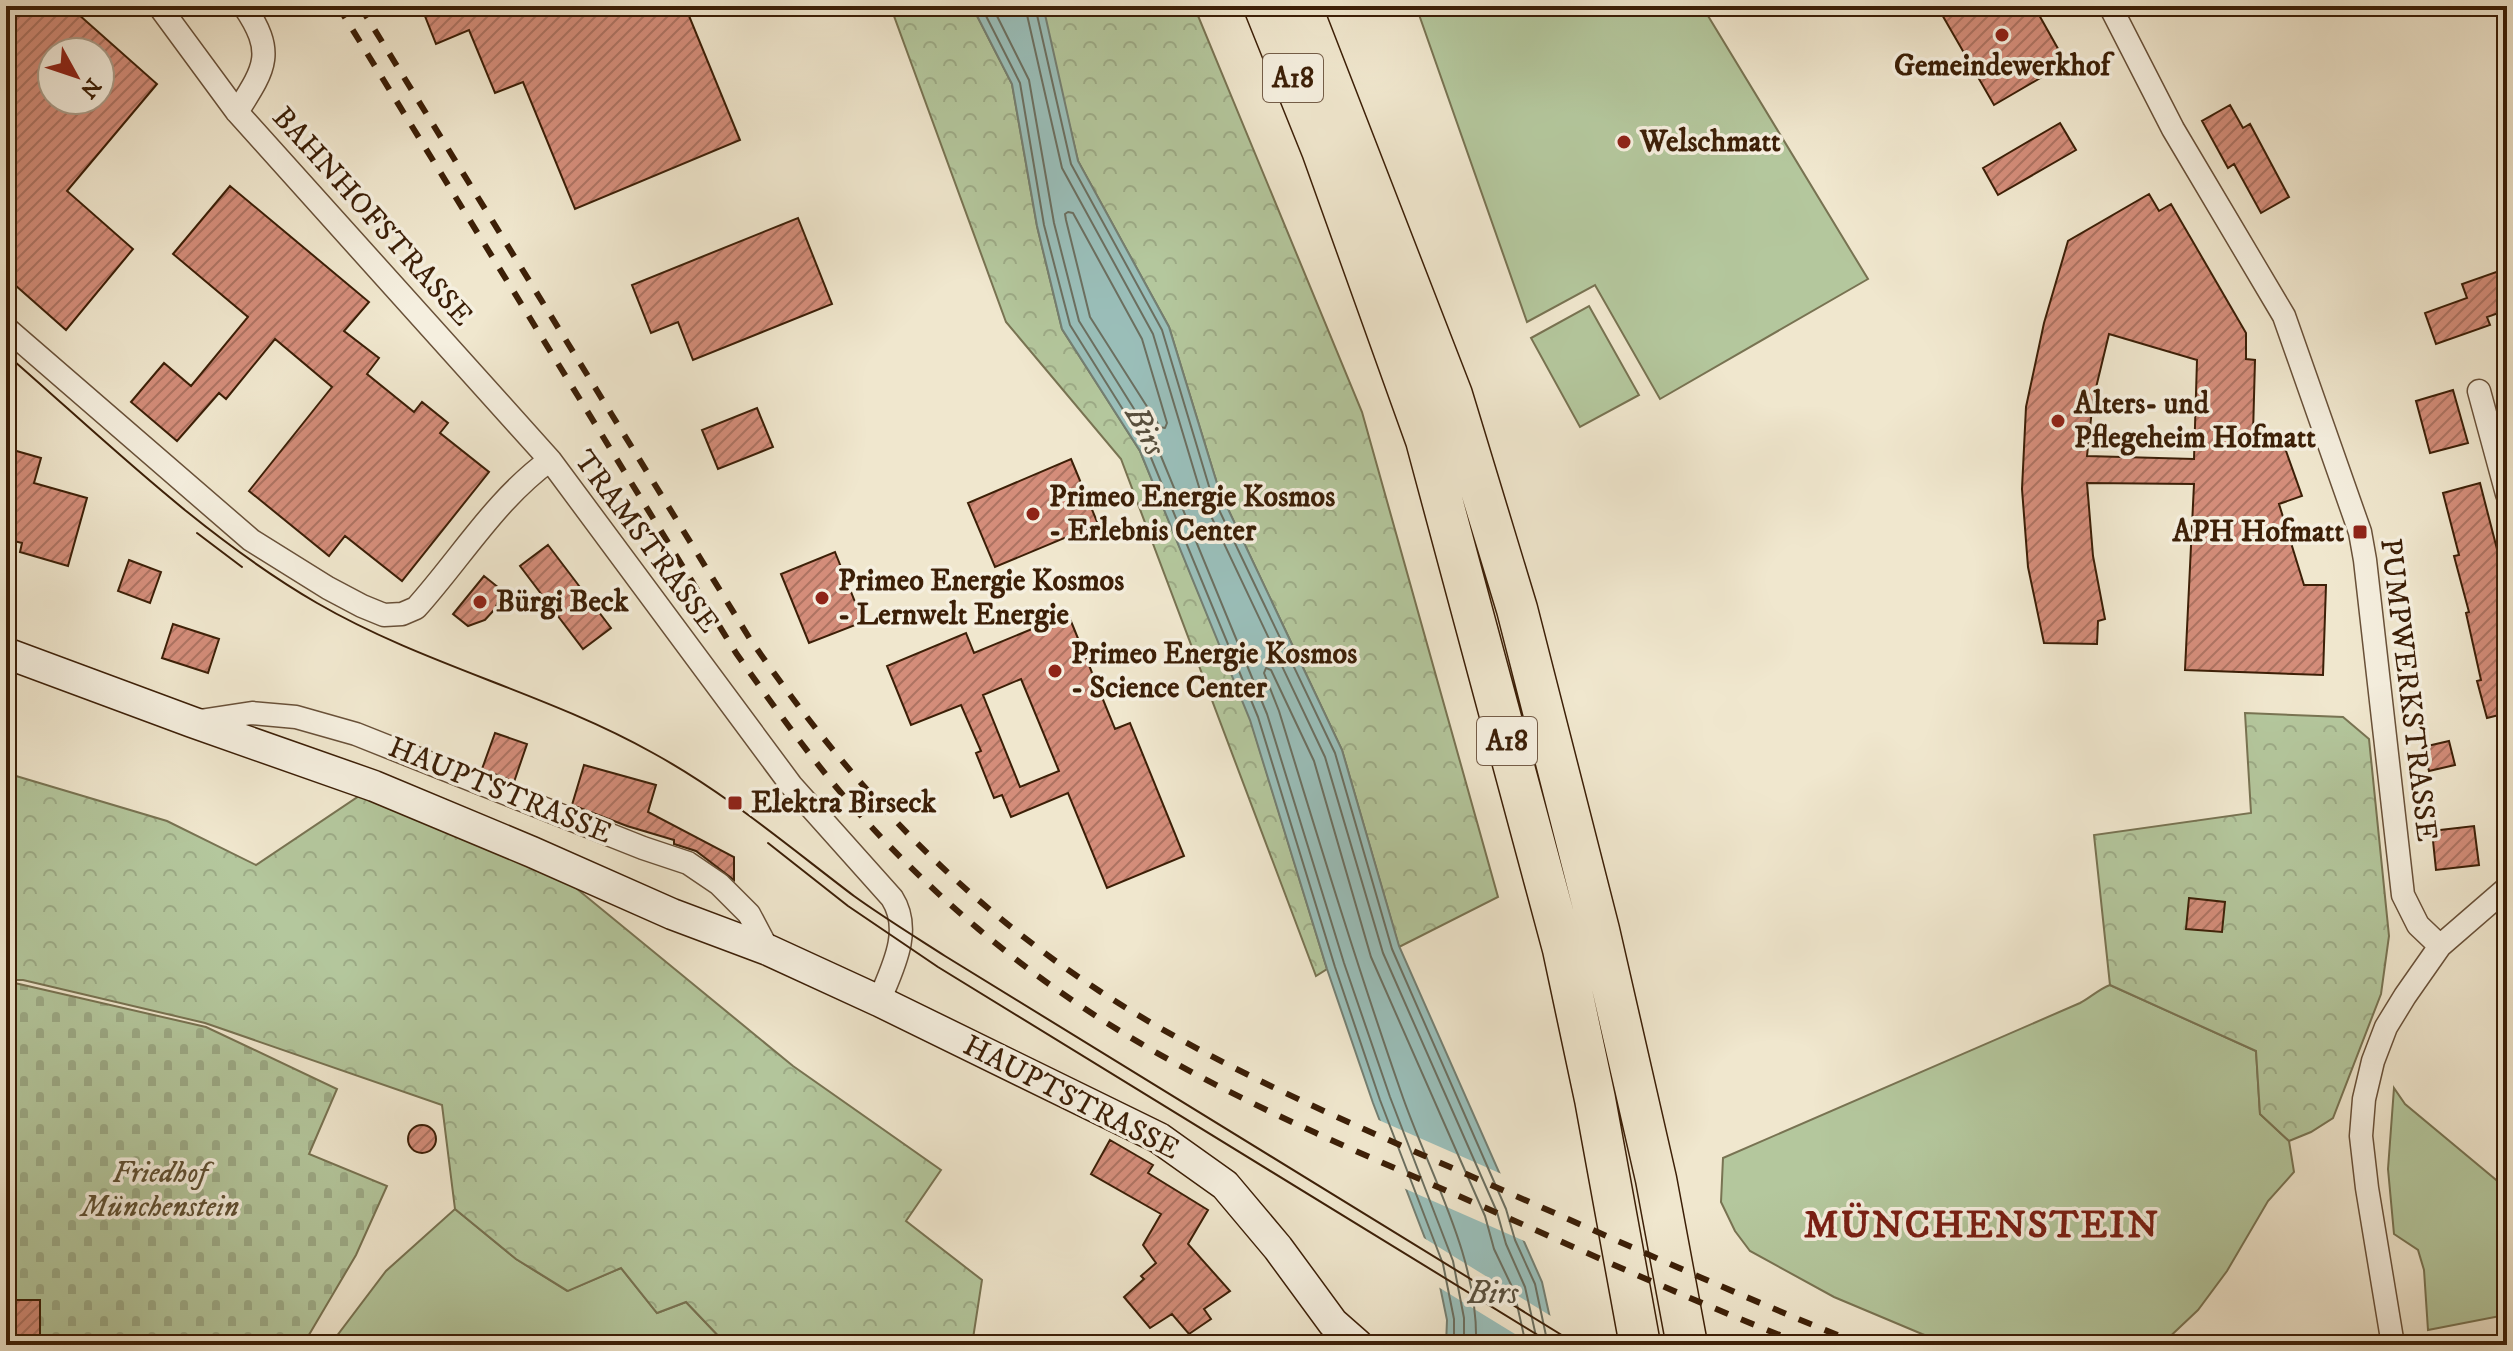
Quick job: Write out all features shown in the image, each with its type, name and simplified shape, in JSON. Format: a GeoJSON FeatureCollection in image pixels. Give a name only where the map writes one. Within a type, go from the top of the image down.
{"type":"FeatureCollection","features":[{"type":"Feature","properties":{"kind":"highway","name":"A18"},"geometry":{"type":"LineString","coordinates":[[1264,6],[1322,150],[1426,440],[1563,949],[1595,1099],[1640,1345]]}},
{"type":"Feature","properties":{"kind":"highway","name":"A18"},"geometry":{"type":"LineString","coordinates":[[1301,6],[1452,395],[1517,609],[1599,930],[1656,1179],[1687,1345]]}},
{"type":"Feature","properties":{"kind":"main road","name":"HAUPTSTRASSE"},"geometry":{"type":"LineString","coordinates":[[6,653],[374,786],[672,914],[768,950],[1159,1138],[1225,1185],[1253,1216],[1333,1323],[1358,1345]]}},
{"type":"Feature","properties":{"kind":"street","name":"BAHNHOFSTRASSE"},"geometry":{"type":"LineString","coordinates":[[159,6],[237,112],[550,460]]}},
{"type":"Feature","properties":{"kind":"street"},"geometry":{"type":"LineString","coordinates":[[237,112],[264,61],[263,37],[244,6]]}},
{"type":"Feature","properties":{"kind":"street","name":"PUMPWERKSTRASSE"},"geometry":{"type":"LineString","coordinates":[[2110,6],[2173,129],[2284,316],[2304,368],[2360,532],[2403,895],[2418,925],[2440,946]]}},
{"type":"Feature","properties":{"kind":"street","name":"TRAMSTRASSE"},"geometry":{"type":"LineString","coordinates":[[6,328],[251,540],[328,588],[384,615],[402,614],[416,608],[500,504],[528,476],[550,460],[791,785],[898,907],[900,943],[879,1001]]}},
{"type":"Feature","properties":{"kind":"street"},"geometry":{"type":"LineString","coordinates":[[2479,391],[2507,494]]}},
{"type":"Feature","properties":{"kind":"street","name":"HAUPTSTRASSE"},"geometry":{"type":"LineString","coordinates":[[192,722],[252,713],[296,717],[341,730],[688,863],[719,884],[749,914],[768,950]]}},
{"type":"Feature","properties":{"kind":"street"},"geometry":{"type":"LineString","coordinates":[[2393,1345],[2363,1149],[2364,1099],[2373,1061],[2386,1027],[2440,946],[2507,888]]}},
{"type":"Feature","properties":{"kind":"green space"},"geometry":{"type":"Polygon","coordinates":[[[893,6],[972,6],[1012,84],[1037,226],[1062,329],[1140,451],[1249,715],[1327,969],[1316,976],[1121,459],[1006,322],[894,16],[893,6]]]}},
{"type":"Feature","properties":{"kind":"green space"},"geometry":{"type":"Polygon","coordinates":[[[1041,6],[1194,6],[1362,412],[1498,897],[1399,947],[1342,750],[1219,490],[1169,327],[1078,161],[1041,6]]]}},
{"type":"Feature","properties":{"kind":"green space","name":"Welschmatt"},"geometry":{"type":"Polygon","coordinates":[[[1416,6],[1702,6],[1868,279],[1660,399],[1595,285],[1527,322],[1416,6]]]}},
{"type":"Feature","properties":{"kind":"green space"},"geometry":{"type":"Polygon","coordinates":[[[1589,306],[1639,395],[1580,427],[1531,338],[1589,306]]]}},
{"type":"Feature","properties":{"kind":"green space"},"geometry":{"type":"Polygon","coordinates":[[[2245,713],[2343,717],[2369,739],[2389,936],[2381,994],[2333,1118],[2289,1141],[2260,1114],[2256,1051],[2110,985],[2094,835],[2251,813],[2245,713]]]}},
{"type":"Feature","properties":{"kind":"green space"},"geometry":{"type":"Polygon","coordinates":[[[6,773],[167,821],[256,865],[374,786],[532,852],[793,1066],[941,1170],[906,1221],[982,1280],[972,1345],[727,1345],[686,1302],[657,1313],[621,1268],[568,1291],[516,1259],[455,1209],[442,1105],[205,1023],[23,980],[6,980],[6,773]]]}},
{"type":"Feature","properties":{"kind":"green space","name":"Friedhof Münchenstein"},"geometry":{"type":"Polygon","coordinates":[[[6,981],[206,1027],[337,1089],[309,1154],[387,1186],[356,1255],[303,1345],[6,1345],[6,981]]]}},
{"type":"Feature","properties":{"kind":"green space"},"geometry":{"type":"Polygon","coordinates":[[[2110,985],[2256,1051],[2260,1114],[2289,1141],[2294,1172],[2268,1201],[2227,1271],[2198,1310],[2161,1345],[1950,1345],[1834,1297],[1750,1251],[1735,1231],[1721,1202],[1723,1158],[2080,1003],[2110,985]]]}},
{"type":"Feature","properties":{"kind":"green space"},"geometry":{"type":"Polygon","coordinates":[[[2394,1088],[2405,1104],[2507,1189],[2507,1317],[2428,1330],[2424,1270],[2418,1250],[2394,1234],[2388,1169],[2394,1088]]]}},
{"type":"Feature","properties":{"kind":"green space"},"geometry":{"type":"Polygon","coordinates":[[[455,1209],[516,1259],[567,1291],[621,1268],[657,1313],[686,1302],[727,1345],[330,1345],[386,1271],[455,1209]]]}},
{"type":"Feature","properties":{"kind":"water","name":"Birs"},"geometry":{"type":"Polygon","coordinates":[[[972,6],[1041,6],[1044,10],[1078,161],[1169,327],[1219,490],[1342,750],[1399,946],[1514,1206],[1522,1237],[1542,1282],[1556,1345],[1446,1345],[1447,1320],[1436,1267],[1373,1103],[1327,969],[1250,720],[1140,451],[1062,329],[1037,226],[1012,84],[972,6]]]}},
{"type":"Feature","properties":{"kind":"pier"},"geometry":{"type":"Polygon","coordinates":[[[1374,1118],[1504,1175],[1518,1205],[1529,1243],[1401,1187],[1374,1118]]]}},
{"type":"Feature","properties":{"kind":"pier"},"geometry":{"type":"Polygon","coordinates":[[[1419,1235],[1554,1318],[1560,1345],[1533,1345],[1435,1285],[1419,1235]]]}},
{"type":"Feature","properties":{"kind":"building"},"geometry":{"type":"Polygon","coordinates":[[[6,6],[69,6],[103,36],[36,36],[36,116],[116,116],[116,48],[157,84],[67,191],[133,249],[66,330],[6,277],[6,6]]]}},
{"type":"Feature","properties":{"kind":"building"},"geometry":{"type":"Polygon","coordinates":[[[421,6],[685,6],[740,140],[575,209],[523,82],[495,93],[469,30],[436,44],[421,6]]]}},
{"type":"Feature","properties":{"kind":"building","name":"Gemeindewerkhof"},"geometry":{"type":"Polygon","coordinates":[[[1937,6],[2034,6],[2066,63],[1994,105],[1937,6]]]}},
{"type":"Feature","properties":{"kind":"building"},"geometry":{"type":"Polygon","coordinates":[[[2230,105],[2243,128],[2250,124],[2289,197],[2261,213],[2234,164],[2228,168],[2202,121],[2230,105]]]}},
{"type":"Feature","properties":{"kind":"building"},"geometry":{"type":"Polygon","coordinates":[[[2060,123],[2076,150],[1998,195],[1983,168],[2060,123]]]}},
{"type":"Feature","properties":{"kind":"building"},"geometry":{"type":"Polygon","coordinates":[[[230,186],[369,302],[344,331],[379,358],[367,374],[414,412],[422,402],[448,423],[440,433],[489,472],[402,581],[345,536],[329,556],[249,491],[332,387],[275,339],[226,399],[219,393],[177,441],[131,402],[164,363],[191,386],[248,317],[173,254],[230,186]]]}},
{"type":"Feature","properties":{"kind":"building","name":"Alters- und Pflegeheim Hofmatt"},"geometry":{"type":"Polygon","coordinates":[[[2149,194],[2159,211],[2171,204],[2246,333],[2246,359],[2255,360],[2253,434],[2280,434],[2302,496],[2279,504],[2304,585],[2326,585],[2323,675],[2185,670],[2194,484],[2087,483],[2093,556],[2105,619],[2098,621],[2097,644],[2044,643],[2028,567],[2022,489],[2026,407],[2044,323],[2068,241],[2149,194]],[[2109,334],[2093,400],[2087,456],[2194,459],[2197,360],[2109,334]]]}},
{"type":"Feature","properties":{"kind":"building"},"geometry":{"type":"Polygon","coordinates":[[[798,218],[832,304],[693,360],[678,322],[651,333],[632,285],[798,218]]]}},
{"type":"Feature","properties":{"kind":"building"},"geometry":{"type":"Polygon","coordinates":[[[2502,270],[2507,285],[2507,310],[2487,317],[2490,325],[2436,344],[2425,313],[2467,298],[2462,284],[2502,270]]]}},
{"type":"Feature","properties":{"kind":"building"},"geometry":{"type":"Polygon","coordinates":[[[2453,390],[2468,443],[2430,453],[2416,401],[2453,390]]]}},
{"type":"Feature","properties":{"kind":"building"},"geometry":{"type":"Polygon","coordinates":[[[757,408],[773,447],[718,469],[702,430],[757,408]]]}},
{"type":"Feature","properties":{"kind":"building"},"geometry":{"type":"Polygon","coordinates":[[[6,448],[41,458],[34,483],[87,498],[68,566],[20,552],[22,543],[6,539],[6,448]]]}},
{"type":"Feature","properties":{"kind":"building","name":"Primeo Energie Kosmos - Erlebnis Center"},"geometry":{"type":"Polygon","coordinates":[[[1071,459],[1098,524],[995,567],[968,503],[1071,459]]]}},
{"type":"Feature","properties":{"kind":"building"},"geometry":{"type":"Polygon","coordinates":[[[2480,483],[2507,588],[2507,713],[2487,718],[2477,681],[2481,680],[2466,613],[2469,612],[2454,556],[2459,555],[2443,493],[2480,483]]]}},
{"type":"Feature","properties":{"kind":"building"},"geometry":{"type":"Polygon","coordinates":[[[548,545],[611,628],[583,649],[520,566],[548,545]]]}},
{"type":"Feature","properties":{"kind":"building","name":"Primeo Energie Kosmos - Lernwelt Energie"},"geometry":{"type":"Polygon","coordinates":[[[835,552],[863,622],[809,643],[781,574],[835,552]]]}},
{"type":"Feature","properties":{"kind":"building"},"geometry":{"type":"Polygon","coordinates":[[[129,560],[161,572],[150,603],[118,591],[129,560]]]}},
{"type":"Feature","properties":{"kind":"building","name":"Bürgi Beck"},"geometry":{"type":"Polygon","coordinates":[[[484,576],[499,588],[500,596],[495,609],[485,620],[468,626],[453,614],[484,576]]]}},
{"type":"Feature","properties":{"kind":"building"},"geometry":{"type":"Polygon","coordinates":[[[1068,614],[1115,729],[1130,723],[1184,856],[1107,888],[1068,793],[1011,817],[1002,795],[994,798],[976,753],[981,751],[961,705],[911,725],[887,666],[966,633],[974,653],[1068,614]],[[1021,679],[983,695],[1020,787],[1059,771],[1021,679]]]}},
{"type":"Feature","properties":{"kind":"building"},"geometry":{"type":"Polygon","coordinates":[[[173,624],[219,639],[208,673],[162,658],[173,624]]]}},
{"type":"Feature","properties":{"kind":"building"},"geometry":{"type":"Polygon","coordinates":[[[495,733],[527,744],[514,782],[482,769],[495,733]]]}},
{"type":"Feature","properties":{"kind":"building"},"geometry":{"type":"Polygon","coordinates":[[[2449,741],[2455,765],[2429,771],[2423,747],[2449,741]]]}},
{"type":"Feature","properties":{"kind":"building"},"geometry":{"type":"Polygon","coordinates":[[[584,765],[656,785],[648,812],[734,857],[734,880],[696,851],[674,844],[674,840],[572,805],[584,765]]]}},
{"type":"Feature","properties":{"kind":"building"},"geometry":{"type":"Polygon","coordinates":[[[2474,826],[2479,865],[2436,870],[2432,831],[2474,826]]]}},
{"type":"Feature","properties":{"kind":"building"},"geometry":{"type":"Polygon","coordinates":[[[2189,898],[2225,902],[2222,932],[2186,929],[2189,898]]]}},
{"type":"Feature","properties":{"kind":"building"},"geometry":{"type":"Polygon","coordinates":[[[422,1125],[432,1129],[436,1139],[432,1149],[422,1153],[412,1149],[408,1139],[412,1129],[422,1125]]]}},
{"type":"Feature","properties":{"kind":"building"},"geometry":{"type":"Polygon","coordinates":[[[1110,1140],[1153,1165],[1148,1173],[1208,1210],[1188,1244],[1230,1291],[1204,1309],[1211,1319],[1189,1334],[1172,1314],[1150,1328],[1124,1297],[1156,1263],[1143,1245],[1161,1214],[1091,1174],[1110,1140]]]}},
{"type":"Feature","properties":{"kind":"building"},"geometry":{"type":"Polygon","coordinates":[[[6,1300],[40,1300],[40,1336],[6,1337],[6,1300]]]}},
{"type":"Feature","properties":{"kind":"tram line"},"geometry":{"type":"LineString","coordinates":[[6,354],[194,518],[275,577],[358,625],[570,713],[653,753],[731,803],[854,896],[910,934],[1578,1345]]}},
{"type":"Feature","properties":{"kind":"tram line"},"geometry":{"type":"LineString","coordinates":[[197,533],[242,567]]}},
{"type":"Feature","properties":{"kind":"tram line"},"geometry":{"type":"LineString","coordinates":[[768,843],[848,906],[938,967],[1554,1345]]}},
{"type":"Feature","properties":{"kind":"railway"},"geometry":{"type":"LineString","coordinates":[[338,6],[736,653],[842,794],[933,889],[1000,946],[1070,999],[1195,1074],[1377,1161],[1805,1345]]}},
{"type":"Feature","properties":{"kind":"railway"},"geometry":{"type":"LineString","coordinates":[[360,6],[750,639],[846,766],[955,879],[1038,948],[1090,985],[1200,1050],[1315,1107],[1722,1287],[1862,1345]]}},
{"type":"Feature","properties":{"kind":"place","name":"Gemeindewerkhof"},"geometry":{"type":"Point","coordinates":[2002,35]}},
{"type":"Feature","properties":{"kind":"place","name":"Welschmatt"},"geometry":{"type":"Point","coordinates":[1624,142]}},
{"type":"Feature","properties":{"kind":"place","name":"Alters- und Pflegeheim Hofmatt"},"geometry":{"type":"Point","coordinates":[2058,421]}},
{"type":"Feature","properties":{"kind":"place","name":"Primeo Energie Kosmos - Erlebnis Center"},"geometry":{"type":"Point","coordinates":[1033,514]}},
{"type":"Feature","properties":{"kind":"place","name":"APH Hofmatt"},"geometry":{"type":"Point","coordinates":[2360,532]}},
{"type":"Feature","properties":{"kind":"place","name":"Primeo Energie Kosmos - Lernwelt Energie"},"geometry":{"type":"Point","coordinates":[822,598]}},
{"type":"Feature","properties":{"kind":"place","name":"Bürgi Beck"},"geometry":{"type":"Point","coordinates":[480,602]}},
{"type":"Feature","properties":{"kind":"place","name":"Primeo Energie Kosmos - Science Center"},"geometry":{"type":"Point","coordinates":[1055,671]}},
{"type":"Feature","properties":{"kind":"place","name":"Elektra Birseck"},"geometry":{"type":"Point","coordinates":[735,803]}},
{"type":"Feature","properties":{"kind":"district","name":"MÜNCHENSTEIN"},"geometry":{"type":"Point","coordinates":[1982,1226]}}]}
